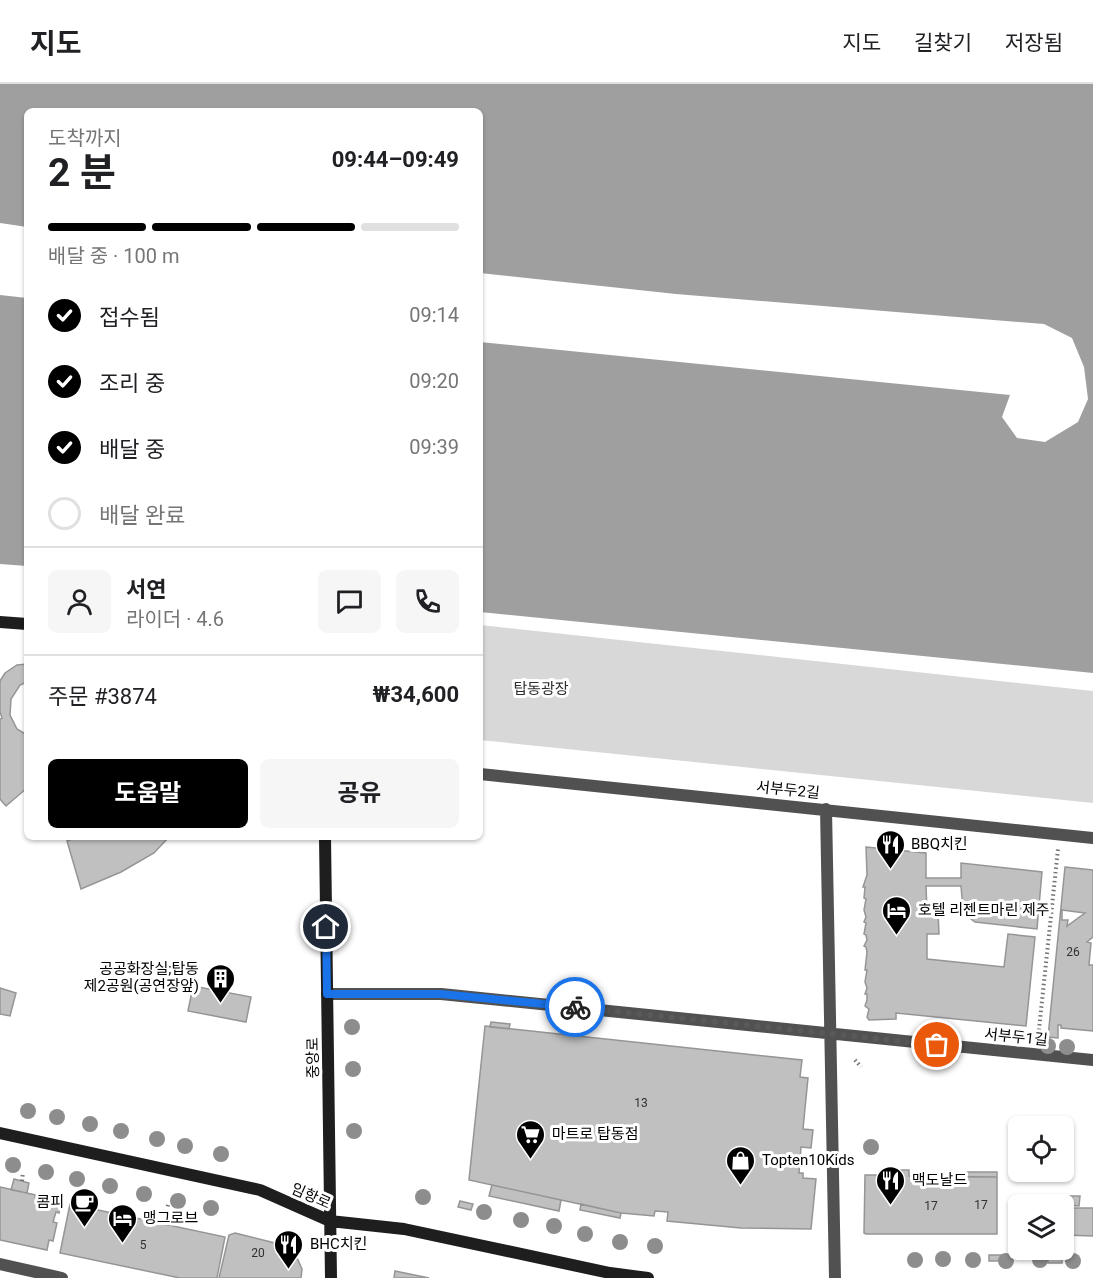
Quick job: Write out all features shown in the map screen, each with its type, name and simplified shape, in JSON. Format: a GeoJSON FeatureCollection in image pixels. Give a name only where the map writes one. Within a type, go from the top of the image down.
{"type":"FeatureCollection","features":[{"type":"Feature","properties":{"kind":"main road"},"geometry":{"type":"LineString","coordinates":[[0,622],[24,624]]}},
{"type":"Feature","properties":{"kind":"main road","name":"중앙로"},"geometry":{"type":"LineString","coordinates":[[325,840],[332,1278]]}},
{"type":"Feature","properties":{"kind":"main road","name":"임항로"},"geometry":{"type":"LineString","coordinates":[[0,1133],[260,1191],[330,1221],[404,1229],[610,1276],[648,1278]]}},
{"type":"Feature","properties":{"kind":"street","name":"서부두2길"},"geometry":{"type":"LineString","coordinates":[[483,774],[1093,838]]}},
{"type":"Feature","properties":{"kind":"street"},"geometry":{"type":"LineString","coordinates":[[826,809],[835,1278]]}},
{"type":"Feature","properties":{"kind":"street","name":"서부두1길"},"geometry":{"type":"LineString","coordinates":[[327,994],[441,994],[1093,1060]]}},
{"type":"Feature","properties":{"kind":"street"},"geometry":{"type":"LineString","coordinates":[[0,1264],[62,1278]]}},
{"type":"Feature","properties":{"kind":"path"},"geometry":{"type":"LineString","coordinates":[[1038,1040],[1058,848]]}},
{"type":"Feature","properties":{"kind":"path"},"geometry":{"type":"LineString","coordinates":[[855,1060],[861,1066]]}},
{"type":"Feature","properties":{"kind":"path"},"geometry":{"type":"LineString","coordinates":[[22,1181],[23,1172]]}},
{"type":"Feature","properties":{"kind":"path"},"geometry":{"type":"LineString","coordinates":[[164,1224],[168,1205]]}},
{"type":"Feature","properties":{"kind":"green space","name":"탑동광장"},"geometry":{"type":"Polygon","coordinates":[[[483,625],[1093,691],[1093,803],[483,740],[483,625]]]}},
{"type":"Feature","properties":{"kind":"shaded area"},"geometry":{"type":"Polygon","coordinates":[[[0,84],[1093,84],[1093,673],[483,612],[483,108],[24,108],[24,566],[0,564],[0,84]]]}},
{"type":"Feature","properties":{"kind":"pier"},"geometry":{"type":"Polygon","coordinates":[[[0,223],[24,227],[24,298],[0,295],[0,223]]]}},
{"type":"Feature","properties":{"kind":"pier"},"geometry":{"type":"Polygon","coordinates":[[[483,273],[676,294],[1044,324],[1072,338],[1084,367],[1088,399],[1078,422],[1045,442],[1017,438],[1002,417],[1010,395],[483,342],[483,273]]]}},
{"type":"Feature","properties":{"kind":"building"},"geometry":{"type":"Polygon","coordinates":[[[24,664],[24,791],[6,806],[0,799],[0,719],[2,718],[0,681],[5,673],[17,665],[24,664]]]}},
{"type":"Feature","properties":{"kind":"building"},"geometry":{"type":"Polygon","coordinates":[[[24,683],[24,733],[17,729],[10,715],[11,699],[20,685],[24,683]]]}},
{"type":"Feature","properties":{"kind":"building"},"geometry":{"type":"Polygon","coordinates":[[[166,840],[154,853],[121,872],[81,889],[67,841],[166,840]]]}},
{"type":"Feature","properties":{"kind":"building","name":"호텔 리젠트마린 제주"},"geometry":{"type":"Polygon","coordinates":[[[866,847],[926,853],[926,878],[961,878],[961,863],[1042,872],[1037,929],[975,922],[963,910],[961,886],[926,886],[927,911],[938,911],[939,934],[927,934],[927,959],[1004,967],[1008,934],[1035,937],[1026,1026],[896,1013],[896,1019],[869,1020],[867,1017],[869,1009],[865,1006],[867,952],[864,946],[867,940],[864,934],[866,899],[864,898],[865,887],[863,887],[867,875],[866,847]]]}},
{"type":"Feature","properties":{"kind":"building"},"geometry":{"type":"Polygon","coordinates":[[[1065,867],[1093,870],[1093,937],[1087,942],[1091,943],[1089,965],[1093,965],[1093,1031],[1061,1028],[1061,1025],[1058,1025],[1058,1038],[1048,1037],[1065,867]],[[1062,910],[1062,920],[1068,920],[1067,926],[1085,913],[1062,910]]]}},
{"type":"Feature","properties":{"kind":"building","name":"공공화장실;탑동 제2공원(공연장앞)"},"geometry":{"type":"Polygon","coordinates":[[[193,986],[251,997],[246,1022],[188,1011],[193,986]]]}},
{"type":"Feature","properties":{"kind":"building"},"geometry":{"type":"Polygon","coordinates":[[[0,988],[16,993],[10,1016],[0,1014],[0,988]]]}},
{"type":"Feature","properties":{"kind":"building"},"geometry":{"type":"Polygon","coordinates":[[[491,1022],[510,1024],[509,1029],[490,1027],[491,1022]]]}},
{"type":"Feature","properties":{"kind":"building"},"geometry":{"type":"Polygon","coordinates":[[[485,1026],[802,1060],[800,1077],[808,1078],[803,1129],[813,1130],[811,1148],[801,1147],[799,1173],[803,1173],[803,1178],[816,1179],[811,1229],[741,1228],[667,1221],[668,1212],[655,1211],[654,1216],[621,1213],[469,1180],[485,1026]]]}},
{"type":"Feature","properties":{"kind":"building"},"geometry":{"type":"Polygon","coordinates":[[[892,1170],[909,1170],[909,1176],[997,1177],[997,1234],[864,1233],[865,1175],[892,1175],[892,1170]]]}},
{"type":"Feature","properties":{"kind":"building"},"geometry":{"type":"Polygon","coordinates":[[[960,1172],[997,1172],[997,1177],[960,1177],[960,1172]]]}},
{"type":"Feature","properties":{"kind":"building"},"geometry":{"type":"Polygon","coordinates":[[[14,1179],[29,1183],[27,1193],[11,1190],[14,1179]]]}},
{"type":"Feature","properties":{"kind":"building"},"geometry":{"type":"Polygon","coordinates":[[[492,1185],[561,1200],[559,1211],[489,1196],[492,1185]]]}},
{"type":"Feature","properties":{"kind":"building"},"geometry":{"type":"Polygon","coordinates":[[[0,1187],[36,1195],[35,1197],[61,1204],[59,1213],[56,1212],[53,1222],[57,1223],[53,1241],[49,1240],[47,1250],[0,1240],[0,1187]]]}},
{"type":"Feature","properties":{"kind":"building"},"geometry":{"type":"Polygon","coordinates":[[[1074,1196],[1080,1196],[1079,1206],[1074,1206],[1074,1196]]]}},
{"type":"Feature","properties":{"kind":"building"},"geometry":{"type":"Polygon","coordinates":[[[460,1201],[473,1204],[471,1210],[458,1207],[460,1201]]]}},
{"type":"Feature","properties":{"kind":"building"},"geometry":{"type":"Polygon","coordinates":[[[70,1204],[225,1237],[217,1278],[180,1278],[60,1253],[70,1204]]]}},
{"type":"Feature","properties":{"kind":"building"},"geometry":{"type":"Polygon","coordinates":[[[581,1204],[621,1213],[620,1218],[580,1210],[581,1204]]]}},
{"type":"Feature","properties":{"kind":"building"},"geometry":{"type":"Polygon","coordinates":[[[1074,1208],[1093,1208],[1093,1236],[1074,1235],[1074,1208]]]}},
{"type":"Feature","properties":{"kind":"building"},"geometry":{"type":"Polygon","coordinates":[[[235,1233],[285,1247],[298,1260],[302,1269],[301,1278],[219,1278],[229,1235],[235,1233]]]}},
{"type":"Feature","properties":{"kind":"building"},"geometry":{"type":"Polygon","coordinates":[[[989,1255],[1003,1255],[1003,1261],[989,1261],[989,1255]]]}},
{"type":"Feature","properties":{"kind":"building"},"geometry":{"type":"Polygon","coordinates":[[[1048,1260],[1062,1260],[1062,1263],[1048,1263],[1048,1260]]]}},
{"type":"Feature","properties":{"kind":"building"},"geometry":{"type":"Polygon","coordinates":[[[395,1271],[429,1278],[394,1278],[395,1271]]]}},
{"type":"Feature","properties":{"kind":"way so far"},"geometry":{"type":"LineString","coordinates":[[575,1007],[937,1045]]}},
{"type":"Feature","properties":{"kind":"place","name":"BBQ치킨"},"geometry":{"type":"Point","coordinates":[890,870]}},
{"type":"Feature","properties":{"kind":"place","name":"호텔 리젠트마린 제주"},"geometry":{"type":"Point","coordinates":[897,936]}},
{"type":"Feature","properties":{"kind":"place","name":"공공화장실;탑동 제2공원(공연장앞)"},"geometry":{"type":"Point","coordinates":[220,1004]}},
{"type":"Feature","properties":{"kind":"place","name":"마트로 탑동점"},"geometry":{"type":"Point","coordinates":[531,1160]}},
{"type":"Feature","properties":{"kind":"place","name":"Topten10Kids"},"geometry":{"type":"Point","coordinates":[741,1186]}},
{"type":"Feature","properties":{"kind":"place","name":"맥도날드"},"geometry":{"type":"Point","coordinates":[891,1206]}},
{"type":"Feature","properties":{"kind":"place","name":"콤피"},"geometry":{"type":"Point","coordinates":[85,1228]}},
{"type":"Feature","properties":{"kind":"place","name":"맹그로브"},"geometry":{"type":"Point","coordinates":[122,1244]}},
{"type":"Feature","properties":{"kind":"place","name":"BHC치킨"},"geometry":{"type":"Point","coordinates":[289,1270]}},
{"type":"Feature","properties":{"kind":"route"},"geometry":{"type":"LineString","coordinates":[[326,927],[327,994],[441,994],[575,1007]]}}]}
